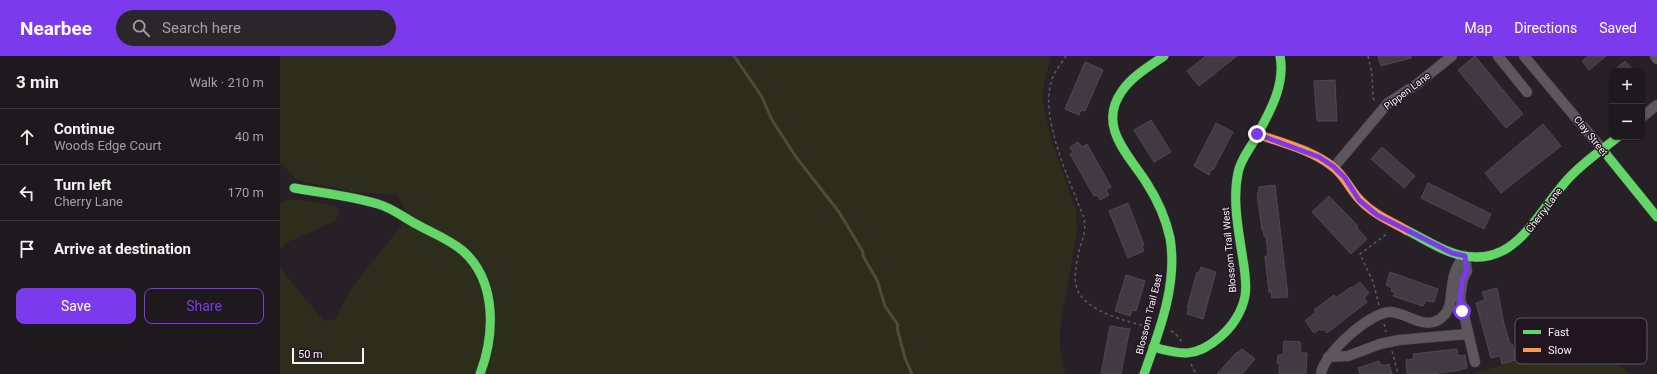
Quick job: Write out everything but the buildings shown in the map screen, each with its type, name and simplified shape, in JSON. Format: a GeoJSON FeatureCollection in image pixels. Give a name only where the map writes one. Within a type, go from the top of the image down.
{"type":"FeatureCollection","features":[{"type":"Feature","properties":{"kind":"street","name":"Blossom Trail East"},"geometry":{"type":"LineString","coordinates":[[1144,374],[1153,347],[1170,282],[1172,262],[1170,239],[1157,202],[1116,138],[1112,121],[1113,107],[1121,92],[1131,80],[1164,56]]}},
{"type":"Feature","properties":{"kind":"street"},"geometry":{"type":"LineString","coordinates":[[1257,134],[1280,86],[1282,62],[1280,56]]}},
{"type":"Feature","properties":{"kind":"street","name":"Pippen Lane"},"geometry":{"type":"LineString","coordinates":[[1334,167],[1388,103],[1417,84],[1452,56]]}},
{"type":"Feature","properties":{"kind":"street"},"geometry":{"type":"LineString","coordinates":[[1498,56],[1527,92]]}},
{"type":"Feature","properties":{"kind":"street","name":"Clay Street"},"geometry":{"type":"LineString","coordinates":[[1524,56],[1657,217]]}},
{"type":"Feature","properties":{"kind":"street"},"geometry":{"type":"LineString","coordinates":[[1645,115],[1657,105]]}},
{"type":"Feature","properties":{"kind":"street","name":"Cherry Lane"},"geometry":{"type":"LineString","coordinates":[[1257,134],[1319,157],[1334,167],[1345,178],[1359,200],[1377,215],[1452,253],[1465,256],[1489,256],[1505,251],[1522,239],[1551,198],[1575,171],[1614,140]]}},
{"type":"Feature","properties":{"kind":"street","name":"Blossom Trail West"},"geometry":{"type":"LineString","coordinates":[[1187,354],[1211,344],[1224,334],[1237,317],[1244,300],[1246,285],[1235,194],[1238,171],[1244,156],[1257,134]]}},
{"type":"Feature","properties":{"kind":"street"},"geometry":{"type":"LineString","coordinates":[[294,188],[380,204],[455,244],[470,257],[480,274],[487,294],[490,316],[489,345],[480,374]]}},
{"type":"Feature","properties":{"kind":"street"},"geometry":{"type":"LineString","coordinates":[[1321,374],[1328,357],[1340,343],[1376,314],[1391,312],[1421,322],[1432,322],[1439,320],[1450,307],[1452,284],[1458,264],[1465,256]]}},
{"type":"Feature","properties":{"kind":"street"},"geometry":{"type":"LineString","coordinates":[[1465,256],[1467,271],[1463,278],[1460,298],[1467,334],[1475,362]]}},
{"type":"Feature","properties":{"kind":"street"},"geometry":{"type":"LineString","coordinates":[[1328,357],[1348,356],[1390,342],[1467,334]]}},
{"type":"Feature","properties":{"kind":"street"},"geometry":{"type":"LineString","coordinates":[[1153,347],[1179,354],[1187,354]]}},
{"type":"Feature","properties":{"kind":"path"},"geometry":{"type":"LineString","coordinates":[[1066,56],[1051,82],[1048,107],[1053,132],[1062,162],[1084,218],[1086,228],[1085,236],[1078,256],[1076,284],[1079,293],[1087,302],[1101,311],[1120,319],[1175,333],[1182,342],[1196,374]]}},
{"type":"Feature","properties":{"kind":"path"},"geometry":{"type":"LineString","coordinates":[[1368,56],[1372,73],[1374,98],[1382,110]]}},
{"type":"Feature","properties":{"kind":"path"},"geometry":{"type":"LineString","coordinates":[[1394,224],[1388,234],[1360,254],[1373,282],[1398,374]]}},
{"type":"Feature","properties":{"kind":"green space"},"geometry":{"type":"Polygon","coordinates":[[[280,56],[1051,56],[1042,98],[1051,139],[1076,210],[1077,231],[1060,328],[1061,351],[1066,374],[280,374],[280,268],[324,321],[335,319],[349,292],[401,227],[404,207],[397,195],[352,192],[297,180],[280,162],[280,56]]]}},
{"type":"Feature","properties":{"kind":"green space"},"geometry":{"type":"Polygon","coordinates":[[[292,199],[335,205],[340,213],[335,221],[286,243],[280,249],[280,203],[292,199]]]}},
{"type":"Feature","properties":{"kind":"green space"},"geometry":{"type":"Polygon","coordinates":[[[1515,361],[1515,364],[1614,364],[1631,374],[1471,374],[1515,361]]]}},
{"type":"Feature","properties":{"kind":"waterway"},"geometry":{"type":"LineString","coordinates":[[734,56],[762,97],[772,120],[796,157],[839,212],[863,252],[863,256],[877,280],[885,306],[898,325],[897,328],[905,358],[912,374]]}},
{"type":"Feature","properties":{"kind":"traffic: fast"},"geometry":{"type":"LineString","coordinates":[[1144,374],[1156,342],[1166,308],[1171,273],[1172,255],[1170,238],[1164,216],[1154,195],[1118,139],[1114,128],[1113,116],[1115,104],[1126,86],[1164,56]]}},
{"type":"Feature","properties":{"kind":"traffic: fast"},"geometry":{"type":"LineString","coordinates":[[1153,347],[1180,353],[1196,352],[1203,349],[1229,329],[1242,308],[1246,292],[1246,283],[1237,217],[1236,184],[1242,160],[1265,121],[1278,89],[1281,67],[1280,56]]}},
{"type":"Feature","properties":{"kind":"traffic: fast"},"geometry":{"type":"LineString","coordinates":[[1406,230],[1453,253],[1474,257],[1491,255],[1507,248],[1520,238],[1572,174],[1614,140]]}},
{"type":"Feature","properties":{"kind":"traffic: fast"},"geometry":{"type":"LineString","coordinates":[[1602,149],[1657,217]]}},
{"type":"Feature","properties":{"kind":"traffic: fast"},"geometry":{"type":"LineString","coordinates":[[294,188],[368,201],[383,206],[393,210],[463,251],[474,263],[482,277],[490,309],[488,343],[480,374]]}},
{"type":"Feature","properties":{"kind":"traffic: slow"},"geometry":{"type":"LineString","coordinates":[[1257,134],[1306,151],[1325,161],[1341,175],[1356,196],[1365,205],[1382,217],[1406,230]]}},
{"type":"Feature","properties":{"kind":"route"},"geometry":{"type":"LineString","coordinates":[[1257,134],[1319,157],[1334,167],[1345,178],[1359,200],[1377,215],[1452,253],[1465,256],[1467,271],[1460,289],[1462,311]]}}]}
